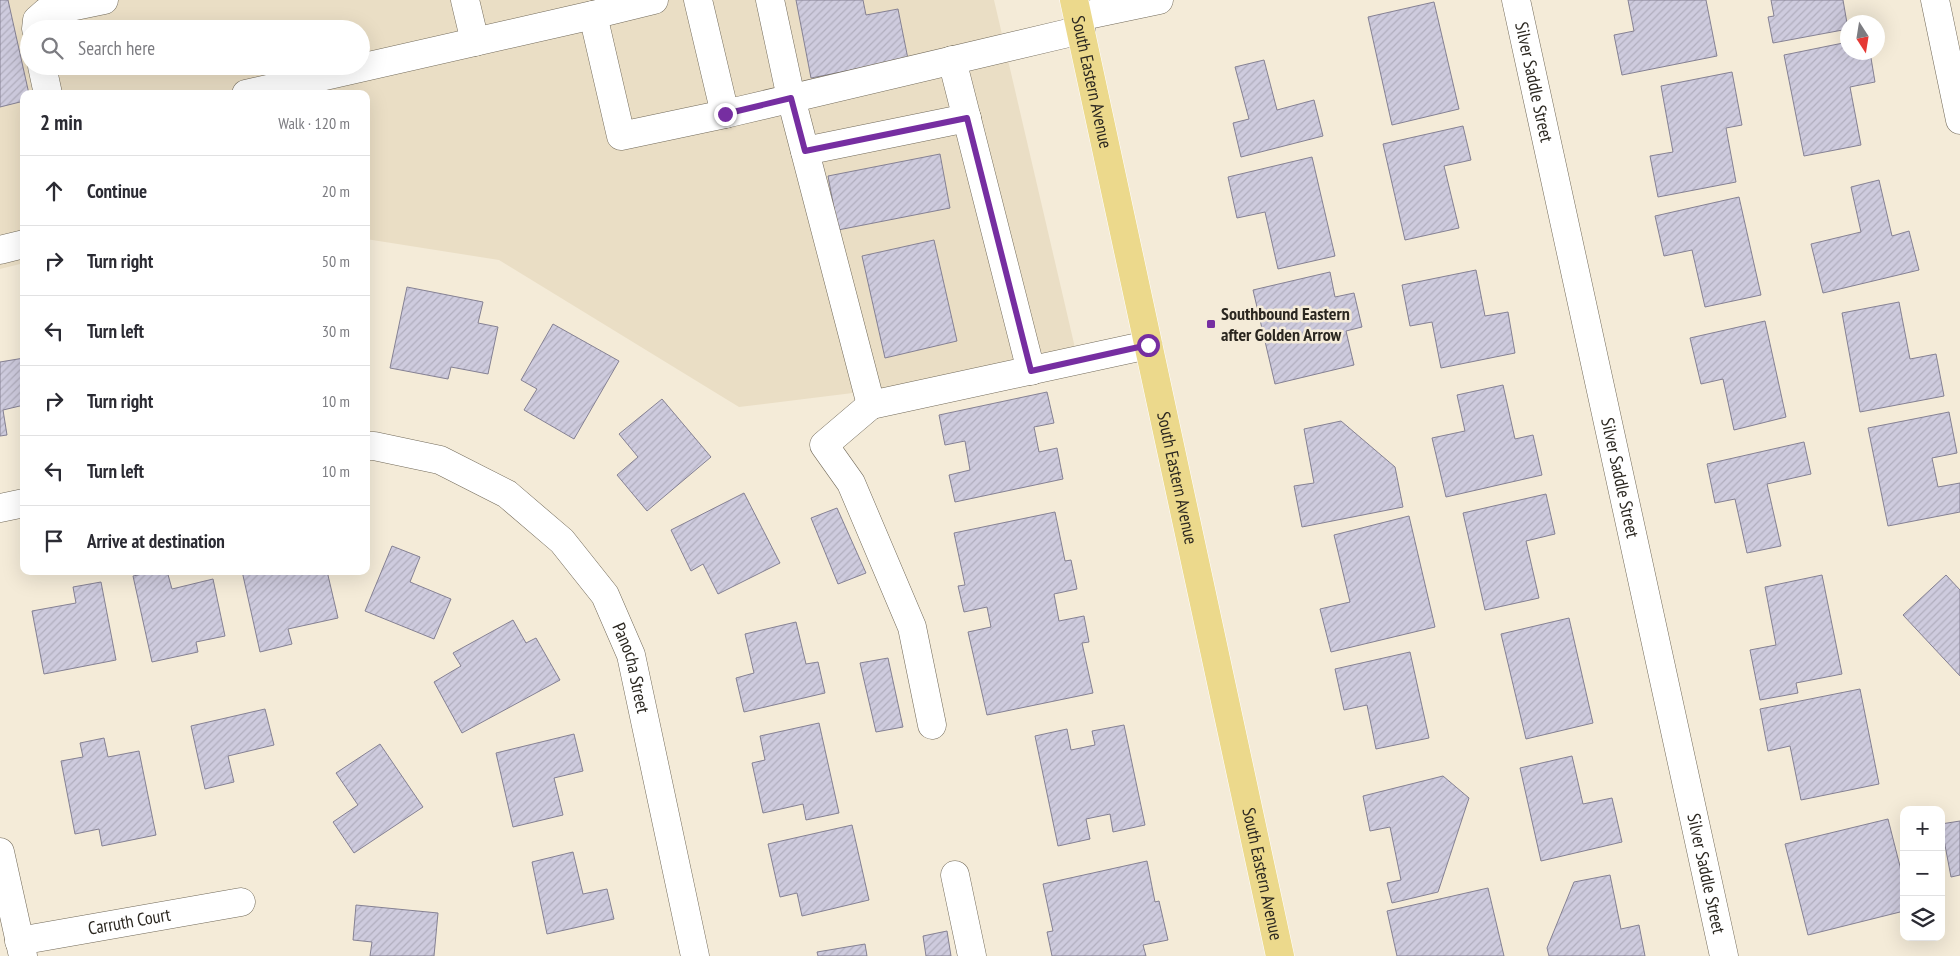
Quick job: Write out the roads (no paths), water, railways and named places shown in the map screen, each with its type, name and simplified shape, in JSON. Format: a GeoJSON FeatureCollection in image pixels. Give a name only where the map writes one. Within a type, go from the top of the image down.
{"type":"FeatureCollection","features":[{"type":"Feature","properties":{"kind":"main road","name":"South Eastern Avenue"},"geometry":{"type":"LineString","coordinates":[[1078,16],[1280,956]]}},
{"type":"Feature","properties":{"kind":"street"},"geometry":{"type":"LineString","coordinates":[[37,20],[46,12],[104,0]]}},
{"type":"Feature","properties":{"kind":"street"},"geometry":{"type":"LineString","coordinates":[[466,0],[475,42]]}},
{"type":"Feature","properties":{"kind":"street"},"geometry":{"type":"LineString","coordinates":[[370,66],[654,0]]}},
{"type":"Feature","properties":{"kind":"street"},"geometry":{"type":"LineString","coordinates":[[698,0],[725,114]]}},
{"type":"Feature","properties":{"kind":"street"},"geometry":{"type":"LineString","coordinates":[[770,0],[791,98],[871,405]]}},
{"type":"Feature","properties":{"kind":"street"},"geometry":{"type":"LineString","coordinates":[[594,15],[621,136],[725,114],[952,60],[1078,16],[1158,0]]}},
{"type":"Feature","properties":{"kind":"street","name":"Silver Saddle Street"},"geometry":{"type":"LineString","coordinates":[[1516,0],[1724,956]]}},
{"type":"Feature","properties":{"kind":"street"},"geometry":{"type":"LineString","coordinates":[[1934,0],[1960,120]]}},
{"type":"Feature","properties":{"kind":"street"},"geometry":{"type":"LineString","coordinates":[[952,60],[1031,371]]}},
{"type":"Feature","properties":{"kind":"street"},"geometry":{"type":"LineString","coordinates":[[44,75],[47,90]]}},
{"type":"Feature","properties":{"kind":"street"},"geometry":{"type":"LineString","coordinates":[[264,90],[330,75]]}},
{"type":"Feature","properties":{"kind":"street"},"geometry":{"type":"LineString","coordinates":[[805,151],[967,118]]}},
{"type":"Feature","properties":{"kind":"street"},"geometry":{"type":"LineString","coordinates":[[0,250],[20,245]]}},
{"type":"Feature","properties":{"kind":"street"},"geometry":{"type":"LineString","coordinates":[[932,725],[912,627],[851,483],[824,445],[871,405],[1148,345]]}},
{"type":"Feature","properties":{"kind":"street","name":"Panocha Street"},"geometry":{"type":"LineString","coordinates":[[370,446],[440,460],[507,494],[562,541],[605,595],[631,656],[695,956]]}},
{"type":"Feature","properties":{"kind":"street"},"geometry":{"type":"LineString","coordinates":[[0,508],[20,504]]}},
{"type":"Feature","properties":{"kind":"street"},"geometry":{"type":"LineString","coordinates":[[0,852],[21,948]]}},
{"type":"Feature","properties":{"kind":"street"},"geometry":{"type":"LineString","coordinates":[[955,875],[972,956]]}},
{"type":"Feature","properties":{"kind":"street","name":"Carruth Court"},"geometry":{"type":"LineString","coordinates":[[21,948],[241,902]]}},
{"type":"Feature","properties":{"kind":"place","name":"Southbound Eastern after Golden Arrow"},"geometry":{"type":"Point","coordinates":[1211,324]}}]}
